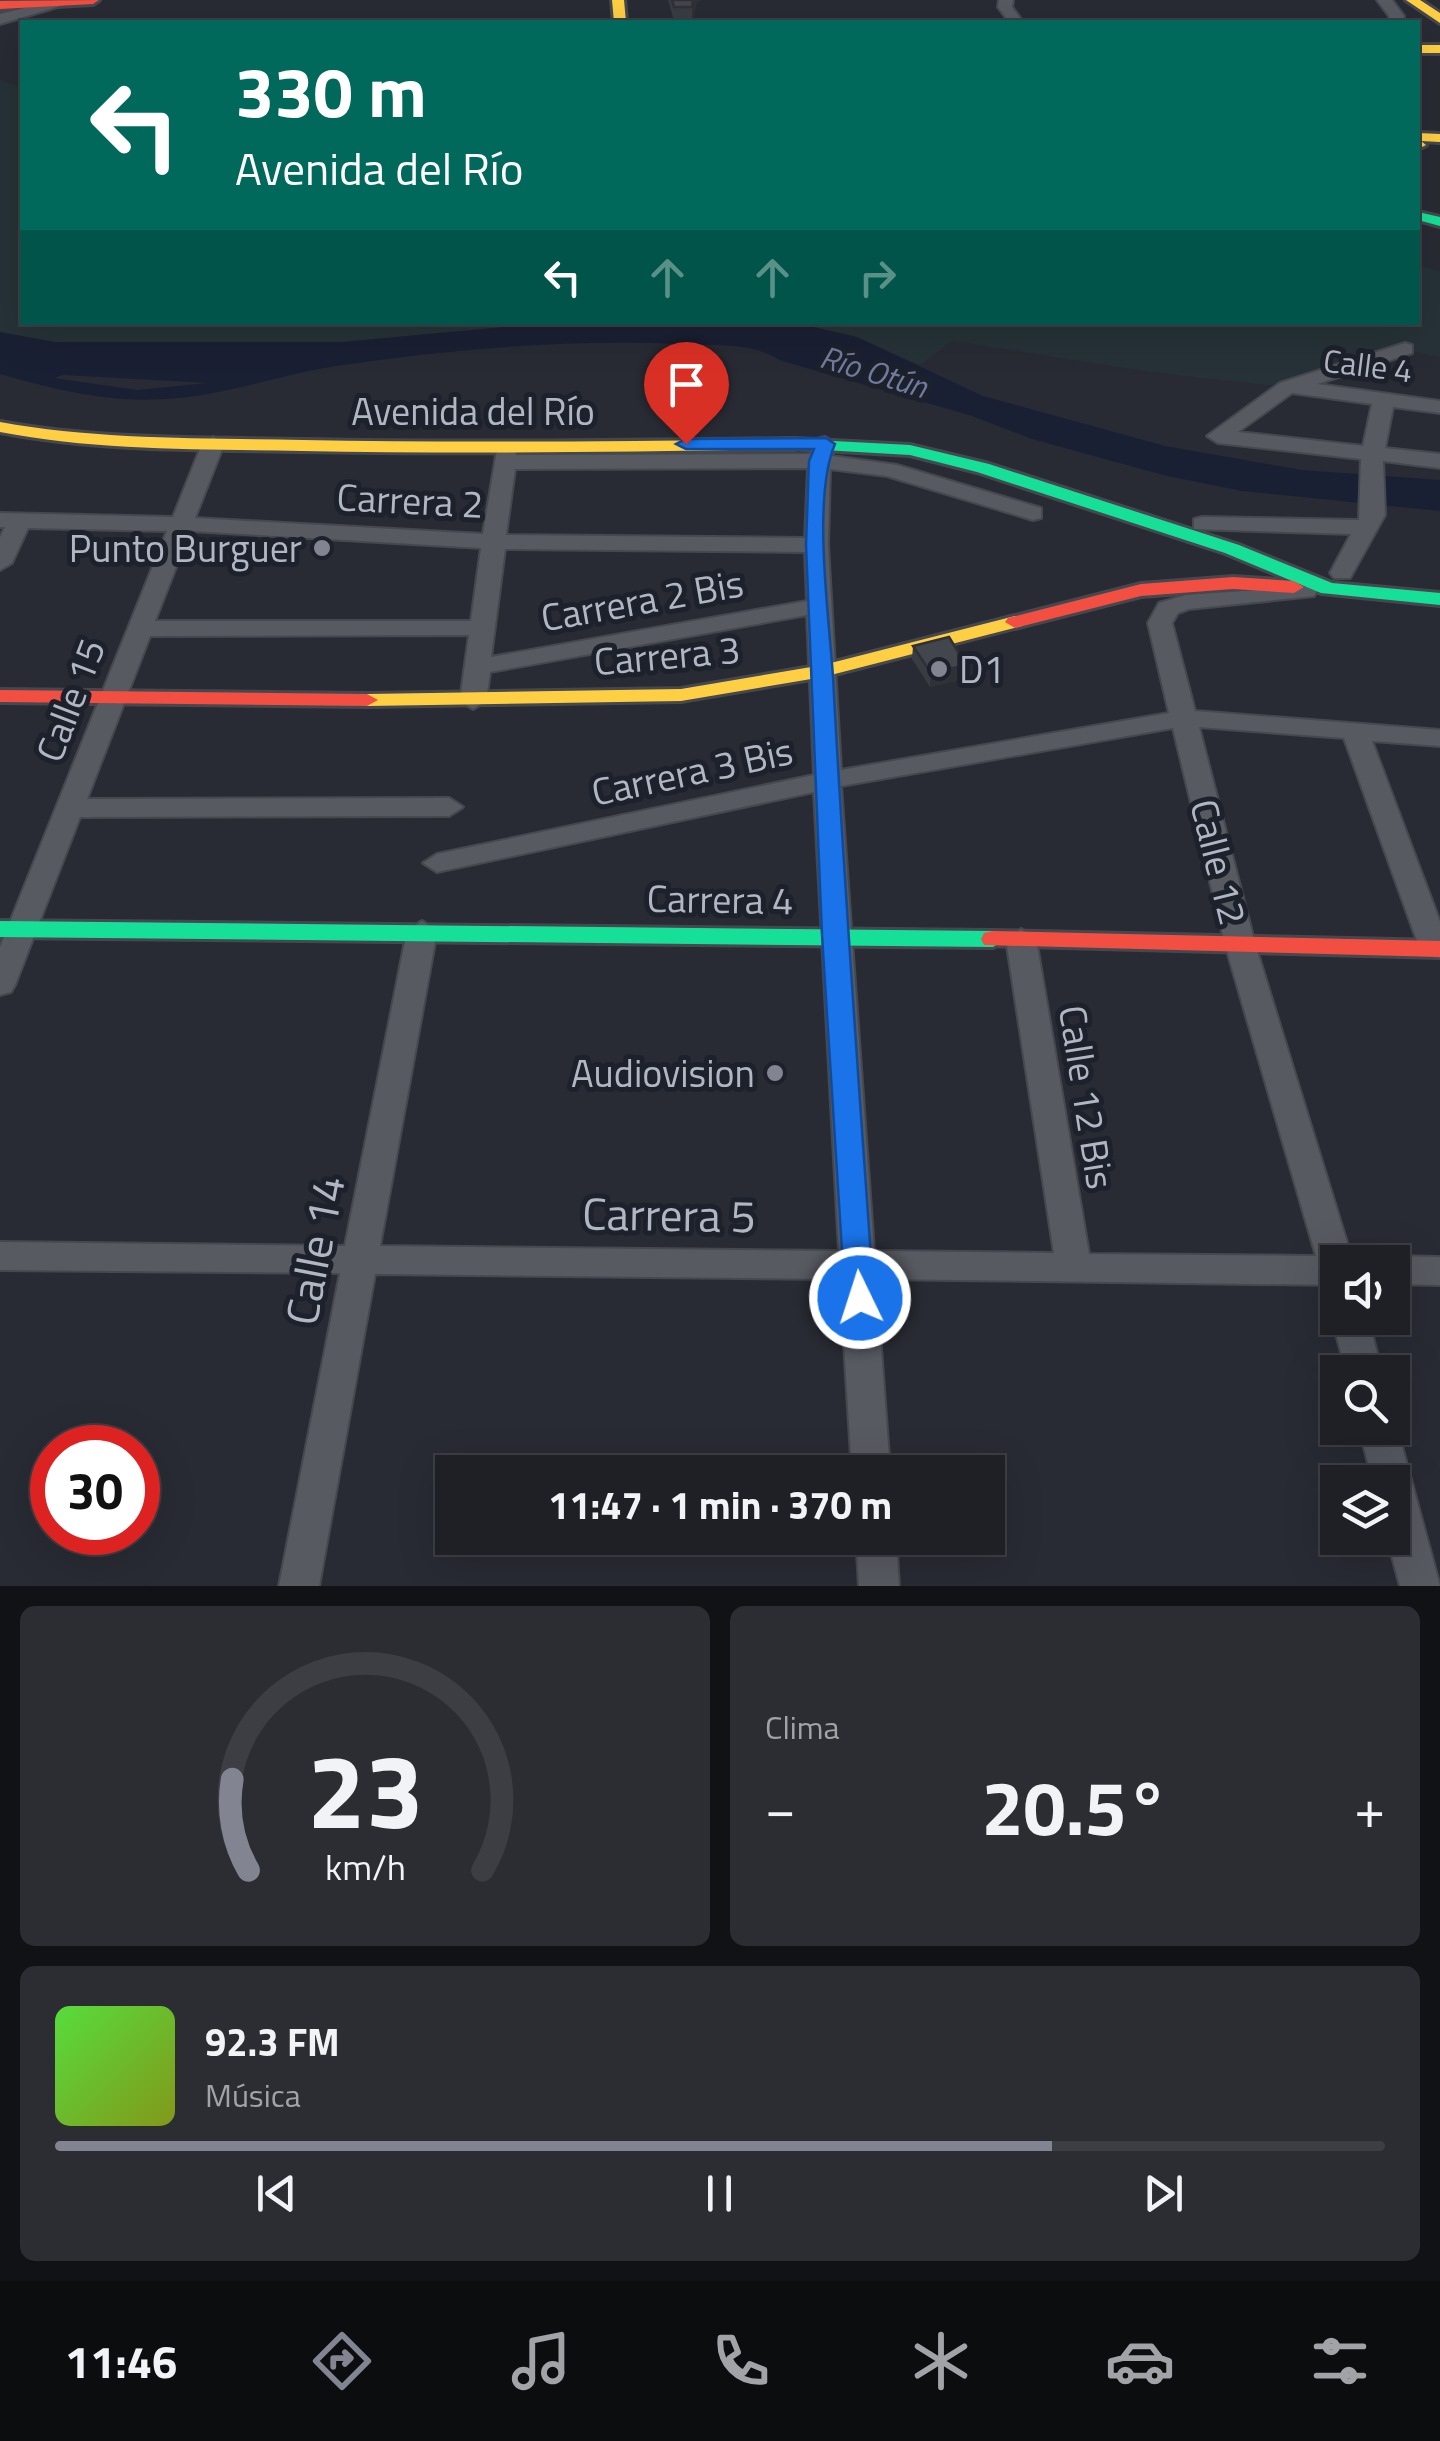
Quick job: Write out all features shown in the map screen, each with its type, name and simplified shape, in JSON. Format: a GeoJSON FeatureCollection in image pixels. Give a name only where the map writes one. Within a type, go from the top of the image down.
{"type":"FeatureCollection","features":[{"type":"Feature","properties":{"kind":"main road"},"geometry":{"type":"LineString","coordinates":[[0,6],[93,0]]}},
{"type":"Feature","properties":{"kind":"main road"},"geometry":{"type":"LineString","coordinates":[[1412,0],[1440,19]]}},
{"type":"Feature","properties":{"kind":"main road","name":"Avenida del Río"},"geometry":{"type":"LineString","coordinates":[[0,426],[42,436],[505,455],[910,450],[959,461],[1336,581]]}},
{"type":"Feature","properties":{"kind":"main road"},"geometry":{"type":"LineString","coordinates":[[1336,581],[1440,581]]}},
{"type":"Feature","properties":{"kind":"main road"},"geometry":{"type":"LineString","coordinates":[[1336,581],[1440,600]]}},
{"type":"Feature","properties":{"kind":"main road","name":"Carrera 3"},"geometry":{"type":"LineString","coordinates":[[0,696],[473,701],[681,695],[824,671],[1140,590],[1336,581]]}},
{"type":"Feature","properties":{"kind":"main road","name":"Carrera 4"},"geometry":{"type":"LineString","coordinates":[[11,929],[835,935],[1438,949]]}},
{"type":"Feature","properties":{"kind":"street"},"geometry":{"type":"LineString","coordinates":[[1384,0],[1398,16],[1397,20]]}},
{"type":"Feature","properties":{"kind":"street"},"geometry":{"type":"LineString","coordinates":[[0,18],[64,3]]}},
{"type":"Feature","properties":{"kind":"street"},"geometry":{"type":"LineString","coordinates":[[1405,349],[1287,387],[1218,436],[1372,462],[1440,460]]}},
{"type":"Feature","properties":{"kind":"street","name":"Calle 4"},"geometry":{"type":"LineString","coordinates":[[1287,387],[1440,407]]}},
{"type":"Feature","properties":{"kind":"street"},"geometry":{"type":"LineString","coordinates":[[1336,581],[1370,521],[1372,462],[1384,399]]}},
{"type":"Feature","properties":{"kind":"street","name":"Calle 15"},"geometry":{"type":"LineString","coordinates":[[0,985],[11,929],[71,808],[213,444]]}},
{"type":"Feature","properties":{"kind":"street"},"geometry":{"type":"LineString","coordinates":[[871,1455],[835,935],[816,545],[822,452],[1032,513]]}},
{"type":"Feature","properties":{"kind":"street"},"geometry":{"type":"LineString","coordinates":[[473,701],[505,455]]}},
{"type":"Feature","properties":{"kind":"street"},"geometry":{"type":"LineString","coordinates":[[0,563],[10,521]]}},
{"type":"Feature","properties":{"kind":"street","name":"Carrera 2"},"geometry":{"type":"LineString","coordinates":[[10,521],[181,524],[494,542],[816,545]]}},
{"type":"Feature","properties":{"kind":"street"},"geometry":{"type":"LineString","coordinates":[[1202,524],[1370,521]]}},
{"type":"Feature","properties":{"kind":"street","name":"Calle 12"},"geometry":{"type":"LineString","coordinates":[[1330,1245],[1240,944],[1160,623],[1168,608],[1336,581]]}},
{"type":"Feature","properties":{"kind":"street","name":"Carrera 2 Bis"},"geometry":{"type":"LineString","coordinates":[[477,667],[820,606]]}},
{"type":"Feature","properties":{"kind":"street"},"geometry":{"type":"LineString","coordinates":[[140,630],[482,628]]}},
{"type":"Feature","properties":{"kind":"street","name":"Carrera 3 Bis"},"geometry":{"type":"LineString","coordinates":[[437,863],[830,780],[1182,718],[1440,738]]}},
{"type":"Feature","properties":{"kind":"street"},"geometry":{"type":"LineString","coordinates":[[1355,732],[1438,949]]}},
{"type":"Feature","properties":{"kind":"street"},"geometry":{"type":"LineString","coordinates":[[71,808],[450,808]]}},
{"type":"Feature","properties":{"kind":"street","name":"Calle 14"},"geometry":{"type":"LineString","coordinates":[[299,1586],[422,931]]}},
{"type":"Feature","properties":{"kind":"street","name":"Calle 12 Bis"},"geometry":{"type":"LineString","coordinates":[[1021,939],[1074,1268]]}},
{"type":"Feature","properties":{"kind":"street","name":"Carrera 5"},"geometry":{"type":"LineString","coordinates":[[0,1256],[1320,1270]]}},
{"type":"Feature","properties":{"kind":"street"},"geometry":{"type":"LineString","coordinates":[[1410,1270],[1440,1271]]}},
{"type":"Feature","properties":{"kind":"street"},"geometry":{"type":"LineString","coordinates":[[1383,1445],[1420,1586]]}},
{"type":"Feature","properties":{"kind":"street"},"geometry":{"type":"LineString","coordinates":[[877,1555],[879,1586]]}},
{"type":"Feature","properties":{"kind":"shaded area"},"geometry":{"type":"Polygon","coordinates":[[[0,80],[20,87],[20,325],[526,325],[342,342],[54,342],[0,332],[0,80]]]}},
{"type":"Feature","properties":{"kind":"shaded area"},"geometry":{"type":"Polygon","coordinates":[[[1420,266],[1440,271],[1440,358],[1405,349],[1287,387],[1157,373],[952,341],[920,365],[856,337],[805,325],[1420,325],[1420,266]]]}},
{"type":"Feature","properties":{"kind":"water","name":"Río Otún"},"geometry":{"type":"Polygon","coordinates":[[[526,325],[805,325],[857,337],[983,396],[1165,446],[1302,470],[1440,480],[1440,511],[1242,491],[1167,476],[1032,439],[972,416],[779,360],[758,350],[733,346],[596,343],[466,350],[336,366],[208,394],[143,400],[60,390],[0,374],[0,332],[54,342],[342,342],[526,325]],[[63,375],[54,378],[137,390],[208,383],[63,375]]]}},
{"type":"Feature","properties":{"kind":"building"},"geometry":{"type":"Polygon","coordinates":[[[672,0],[693,0],[692,7],[674,7],[672,0]]]}},
{"type":"Feature","properties":{"kind":"building"},"geometry":{"type":"Polygon","coordinates":[[[949,637],[966,665],[931,673],[913,646],[949,637]]]}},
{"type":"Feature","properties":{"kind":"traffic: fast"},"geometry":{"type":"LineString","coordinates":[[1420,217],[1440,222]]}},
{"type":"Feature","properties":{"kind":"traffic: fast"},"geometry":{"type":"LineString","coordinates":[[795,444],[910,450],[983,468],[1232,549],[1328,589],[1440,599]]}},
{"type":"Feature","properties":{"kind":"traffic: fast"},"geometry":{"type":"LineString","coordinates":[[0,929],[993,939]]}},
{"type":"Feature","properties":{"kind":"traffic: slow"},"geometry":{"type":"LineString","coordinates":[[618,0],[620,20]]}},
{"type":"Feature","properties":{"kind":"traffic: slow"},"geometry":{"type":"LineString","coordinates":[[1412,0],[1440,19]]}},
{"type":"Feature","properties":{"kind":"traffic: slow"},"geometry":{"type":"LineString","coordinates":[[1420,49],[1440,49]]}},
{"type":"Feature","properties":{"kind":"traffic: slow"},"geometry":{"type":"LineString","coordinates":[[1420,137],[1440,138]]}},
{"type":"Feature","properties":{"kind":"traffic: slow"},"geometry":{"type":"LineString","coordinates":[[0,427],[42,435],[213,444],[506,449],[795,444]]}},
{"type":"Feature","properties":{"kind":"traffic: slow"},"geometry":{"type":"LineString","coordinates":[[367,700],[681,695],[823,671],[1015,622]]}},
{"type":"Feature","properties":{"kind":"traffic: jam"},"geometry":{"type":"LineString","coordinates":[[0,5],[93,0]]}},
{"type":"Feature","properties":{"kind":"traffic: jam"},"geometry":{"type":"LineString","coordinates":[[1015,622],[1141,590],[1233,583],[1294,587]]}},
{"type":"Feature","properties":{"kind":"traffic: jam"},"geometry":{"type":"LineString","coordinates":[[0,696],[367,700]]}},
{"type":"Feature","properties":{"kind":"traffic: jam"},"geometry":{"type":"LineString","coordinates":[[993,939],[1440,949]]}},
{"type":"Feature","properties":{"kind":"place","name":"Punto Burguer"},"geometry":{"type":"Point","coordinates":[322,548]}},
{"type":"Feature","properties":{"kind":"place","name":"D1"},"geometry":{"type":"Point","coordinates":[939,669]}},
{"type":"Feature","properties":{"kind":"place","name":"Audiovision"},"geometry":{"type":"Point","coordinates":[775,1073]}},
{"type":"Feature","properties":{"kind":"route"},"geometry":{"type":"LineString","coordinates":[[686,444],[826,444],[818,461],[816,545],[835,935],[860,1298]]}}]}
